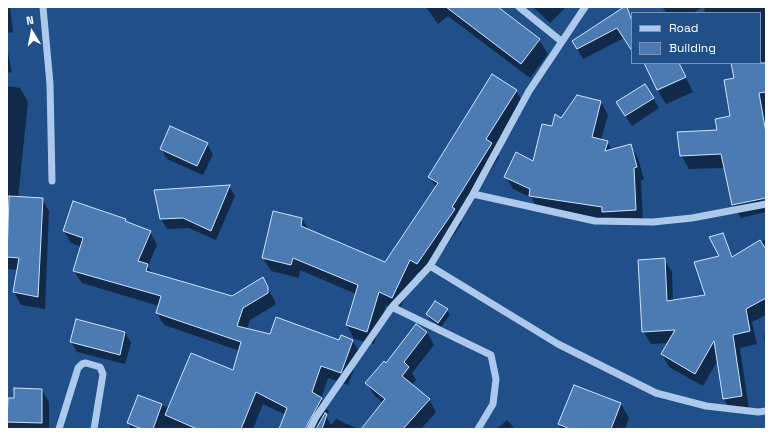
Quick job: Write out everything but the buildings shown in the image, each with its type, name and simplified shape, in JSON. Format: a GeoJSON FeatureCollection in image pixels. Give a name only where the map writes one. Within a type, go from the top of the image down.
{"type":"FeatureCollection","features":[{"type":"Feature","properties":{"kind":"street"},"geometry":{"type":"LineString","coordinates":[[43,7],[50,84],[52,181]]}},
{"type":"Feature","properties":{"kind":"street"},"geometry":{"type":"LineString","coordinates":[[519,7],[561,41]]}},
{"type":"Feature","properties":{"kind":"street"},"geometry":{"type":"LineString","coordinates":[[310,429],[316,417],[392,307],[430,266],[473,194],[529,91],[585,7]]}},
{"type":"Feature","properties":{"kind":"street"},"geometry":{"type":"LineString","coordinates":[[473,194],[595,221],[653,222],[692,218],[766,204]]}},
{"type":"Feature","properties":{"kind":"street"},"geometry":{"type":"LineString","coordinates":[[430,266],[558,344],[656,393],[706,406],[758,412],[766,411]]}},
{"type":"Feature","properties":{"kind":"street"},"geometry":{"type":"LineString","coordinates":[[392,307],[491,355],[496,379],[493,404],[478,429]]}},
{"type":"Feature","properties":{"kind":"street"},"geometry":{"type":"LineString","coordinates":[[59,429],[78,368],[82,364],[86,363],[100,367],[103,374],[94,429]]}}]}
